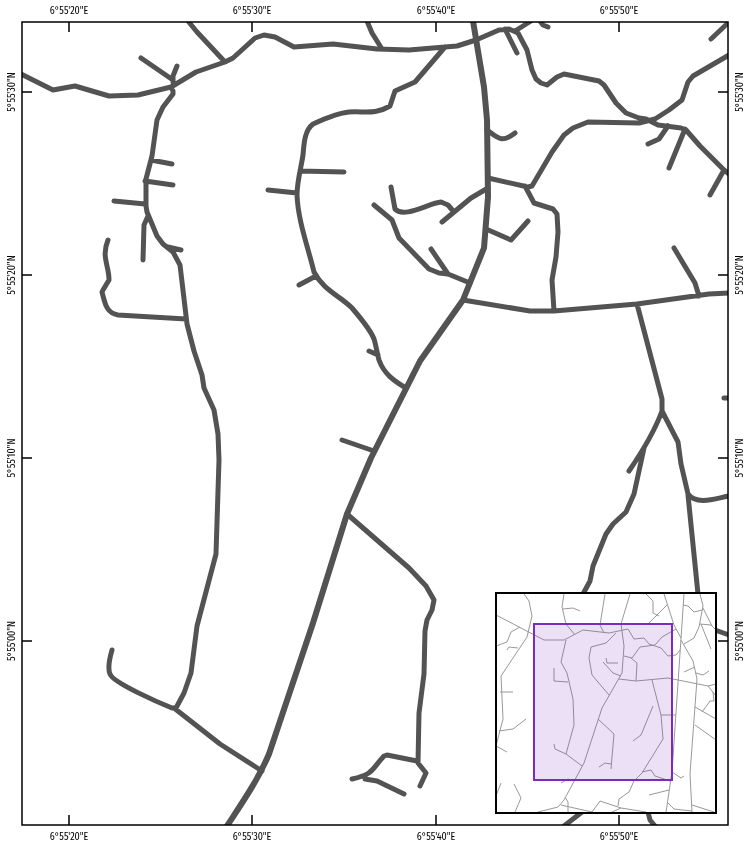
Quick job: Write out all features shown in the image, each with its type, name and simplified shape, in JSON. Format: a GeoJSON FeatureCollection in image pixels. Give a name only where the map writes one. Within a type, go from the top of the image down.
{"type":"FeatureCollection","features":[{"type":"Feature","properties":{"kind":"street"},"geometry":{"type":"LineString","coordinates":[[188,21],[225,62]]}},
{"type":"Feature","properties":{"kind":"street"},"geometry":{"type":"LineString","coordinates":[[367,21],[372,33],[382,49]]}},
{"type":"Feature","properties":{"kind":"street"},"geometry":{"type":"LineString","coordinates":[[227,826],[262,771],[279,728],[347,514],[374,452],[420,361],[463,300],[484,248],[488,188],[487,130],[484,87],[473,21]]}},
{"type":"Feature","properties":{"kind":"street"},"geometry":{"type":"LineString","coordinates":[[21,74],[53,90],[75,86],[109,96],[138,95],[172,86],[196,72],[225,62],[233,58],[255,38],[264,36],[275,37],[294,47],[333,44],[409,50],[457,46],[476,40],[493,32],[505,29],[515,31],[531,21]]}},
{"type":"Feature","properties":{"kind":"street"},"geometry":{"type":"LineString","coordinates":[[540,21],[543,25],[548,27]]}},
{"type":"Feature","properties":{"kind":"street"},"geometry":{"type":"LineString","coordinates":[[711,39],[729,22]]}},
{"type":"Feature","properties":{"kind":"street"},"geometry":{"type":"LineString","coordinates":[[505,29],[517,52]]}},
{"type":"Feature","properties":{"kind":"street"},"geometry":{"type":"LineString","coordinates":[[515,31],[527,50],[533,74],[541,83],[548,85],[560,75],[567,74],[599,81],[604,85],[620,109],[633,116],[684,129],[729,174]]}},
{"type":"Feature","properties":{"kind":"street"},"geometry":{"type":"LineString","coordinates":[[406,388],[394,381],[383,369],[373,338],[352,308],[330,292],[316,276],[300,219],[297,194],[304,141],[309,127],[318,122],[341,114],[350,112],[377,112],[390,106],[395,91],[415,82],[445,47]]}},
{"type":"Feature","properties":{"kind":"street"},"geometry":{"type":"LineString","coordinates":[[488,178],[528,187],[532,186],[564,135],[573,128],[588,122],[649,121],[669,110],[682,100],[688,82],[696,72],[729,55]]}},
{"type":"Feature","properties":{"kind":"street"},"geometry":{"type":"LineString","coordinates":[[141,58],[173,80]]}},
{"type":"Feature","properties":{"kind":"street"},"geometry":{"type":"LineString","coordinates":[[174,708],[177,706],[184,693],[191,673],[197,626],[217,548],[219,460],[214,410],[204,388],[202,375],[192,346],[186,319],[180,266],[173,252],[157,236],[148,216],[145,204],[145,181],[151,160],[157,120],[163,107],[173,94],[172,86],[177,66]]}},
{"type":"Feature","properties":{"kind":"street"},"geometry":{"type":"LineString","coordinates":[[648,144],[660,139],[668,126]]}},
{"type":"Feature","properties":{"kind":"street"},"geometry":{"type":"LineString","coordinates":[[669,168],[684,129]]}},
{"type":"Feature","properties":{"kind":"street"},"geometry":{"type":"LineString","coordinates":[[487,130],[503,139],[506,139],[515,133]]}},
{"type":"Feature","properties":{"kind":"street"},"geometry":{"type":"LineString","coordinates":[[151,160],[172,164]]}},
{"type":"Feature","properties":{"kind":"street"},"geometry":{"type":"LineString","coordinates":[[710,195],[724,170]]}},
{"type":"Feature","properties":{"kind":"street"},"geometry":{"type":"LineString","coordinates":[[300,171],[344,172]]}},
{"type":"Feature","properties":{"kind":"street"},"geometry":{"type":"LineString","coordinates":[[145,181],[173,185]]}},
{"type":"Feature","properties":{"kind":"street"},"geometry":{"type":"LineString","coordinates":[[525,186],[534,203],[553,209],[557,214],[558,232],[552,280],[554,311]]}},
{"type":"Feature","properties":{"kind":"street"},"geometry":{"type":"LineString","coordinates":[[391,187],[395,209],[398,212],[405,213],[441,202],[448,205],[454,212]]}},
{"type":"Feature","properties":{"kind":"street"},"geometry":{"type":"LineString","coordinates":[[442,222],[471,198],[488,188]]}},
{"type":"Feature","properties":{"kind":"street"},"geometry":{"type":"LineString","coordinates":[[268,190],[297,194]]}},
{"type":"Feature","properties":{"kind":"street"},"geometry":{"type":"LineString","coordinates":[[114,200],[145,204]]}},
{"type":"Feature","properties":{"kind":"street"},"geometry":{"type":"LineString","coordinates":[[374,205],[392,220],[399,238],[424,264],[435,272],[448,274],[470,283]]}},
{"type":"Feature","properties":{"kind":"street"},"geometry":{"type":"LineString","coordinates":[[143,260],[144,225],[148,216]]}},
{"type":"Feature","properties":{"kind":"street"},"geometry":{"type":"LineString","coordinates":[[486,229],[511,240],[528,221]]}},
{"type":"Feature","properties":{"kind":"street"},"geometry":{"type":"LineString","coordinates":[[108,240],[104,254],[109,280],[102,292],[108,310],[118,315],[186,319]]}},
{"type":"Feature","properties":{"kind":"street"},"geometry":{"type":"LineString","coordinates":[[166,246],[181,250]]}},
{"type":"Feature","properties":{"kind":"street"},"geometry":{"type":"LineString","coordinates":[[674,248],[695,283],[699,296]]}},
{"type":"Feature","properties":{"kind":"street"},"geometry":{"type":"LineString","coordinates":[[431,249],[448,274]]}},
{"type":"Feature","properties":{"kind":"street"},"geometry":{"type":"LineString","coordinates":[[299,285],[316,276]]}},
{"type":"Feature","properties":{"kind":"street"},"geometry":{"type":"LineString","coordinates":[[463,300],[516,309],[554,311],[729,294]]}},
{"type":"Feature","properties":{"kind":"street"},"geometry":{"type":"LineString","coordinates":[[629,471],[656,427],[662,411],[662,399],[637,304]]}},
{"type":"Feature","properties":{"kind":"street"},"geometry":{"type":"LineString","coordinates":[[369,351],[378,355]]}},
{"type":"Feature","properties":{"kind":"street"},"geometry":{"type":"LineString","coordinates":[[662,411],[678,442],[681,464],[689,497],[698,593]]}},
{"type":"Feature","properties":{"kind":"street"},"geometry":{"type":"LineString","coordinates":[[342,440],[374,452]]}},
{"type":"Feature","properties":{"kind":"street"},"geometry":{"type":"LineString","coordinates":[[584,593],[590,581],[593,566],[606,534],[613,524],[626,512],[634,494],[644,448]]}},
{"type":"Feature","properties":{"kind":"street"},"geometry":{"type":"LineString","coordinates":[[689,497],[702,501],[729,496]]}},
{"type":"Feature","properties":{"kind":"street"},"geometry":{"type":"LineString","coordinates":[[347,514],[409,568],[426,586],[434,600],[425,631],[424,674],[419,713],[418,761],[419,767],[426,773],[420,786]]}},
{"type":"Feature","properties":{"kind":"street"},"geometry":{"type":"LineString","coordinates":[[716,630],[729,635]]}},
{"type":"Feature","properties":{"kind":"street"},"geometry":{"type":"LineString","coordinates":[[112,650],[109,663],[109,673],[111,677],[149,698],[174,708],[220,744],[262,771]]}},
{"type":"Feature","properties":{"kind":"street"},"geometry":{"type":"LineString","coordinates":[[352,779],[366,775],[375,768],[382,758],[387,755],[418,761]]}},
{"type":"Feature","properties":{"kind":"street"},"geometry":{"type":"LineString","coordinates":[[366,775],[365,779],[377,781],[404,794]]}},
{"type":"Feature","properties":{"kind":"street"},"geometry":{"type":"LineString","coordinates":[[564,826],[581,813]]}},
{"type":"Feature","properties":{"kind":"street"},"geometry":{"type":"LineString","coordinates":[[648,813],[650,820],[655,826]]}}]}
